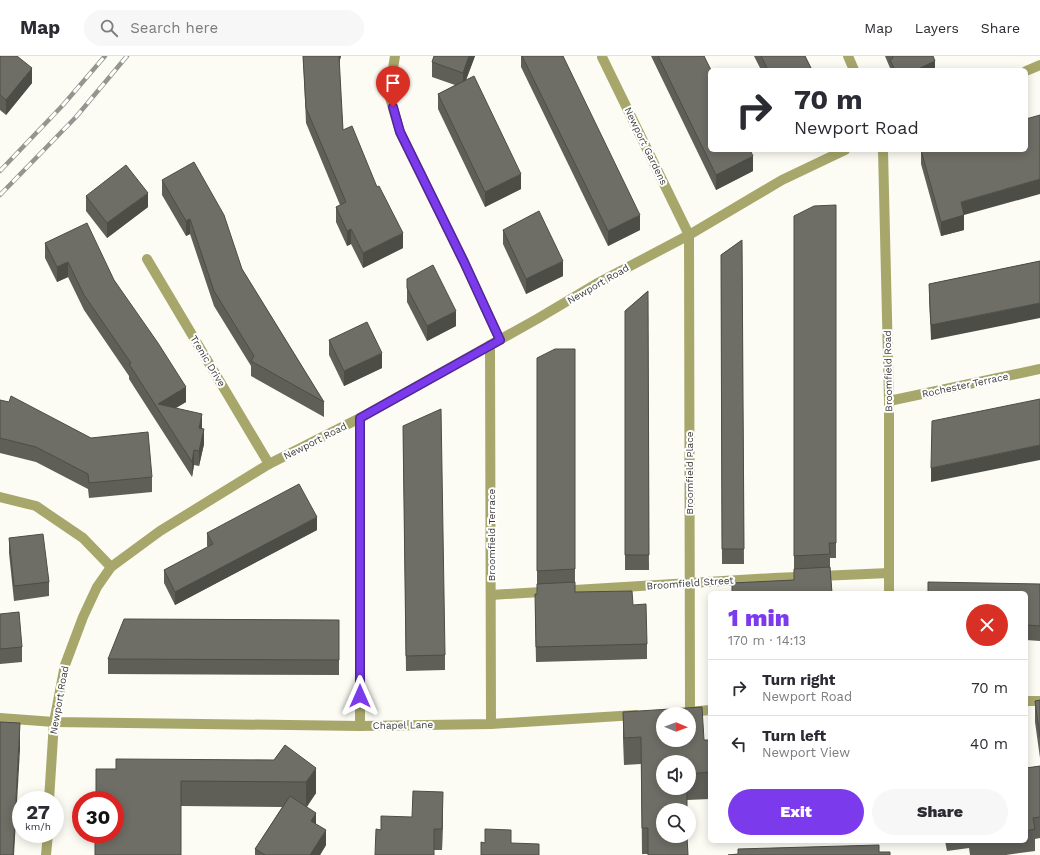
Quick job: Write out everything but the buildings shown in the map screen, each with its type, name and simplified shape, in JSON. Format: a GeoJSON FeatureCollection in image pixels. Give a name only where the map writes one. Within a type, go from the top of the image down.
{"type":"FeatureCollection","features":[{"type":"Feature","properties":{"kind":"street"},"geometry":{"type":"LineString","coordinates":[[395,56],[389,94],[400,132],[461,256],[500,340]]}},
{"type":"Feature","properties":{"kind":"street","name":"Newport Gardens"},"geometry":{"type":"LineString","coordinates":[[602,56],[689,235]]}},
{"type":"Feature","properties":{"kind":"street"},"geometry":{"type":"LineString","coordinates":[[848,56],[853,68]]}},
{"type":"Feature","properties":{"kind":"street"},"geometry":{"type":"LineString","coordinates":[[1028,70],[1040,65]]}},
{"type":"Feature","properties":{"kind":"street","name":"Newport Road"},"geometry":{"type":"LineString","coordinates":[[50,791],[54,722],[65,665],[83,617],[97,587],[111,567],[160,531],[269,464],[360,418],[500,340],[596,284],[689,235],[782,180],[841,152]]}},
{"type":"Feature","properties":{"kind":"street","name":"Broomfield Road"},"geometry":{"type":"LineString","coordinates":[[883,152],[889,401],[889,591]]}},
{"type":"Feature","properties":{"kind":"street","name":"Broomfield Place"},"geometry":{"type":"LineString","coordinates":[[689,235],[690,583],[686,712],[708,710]]}},
{"type":"Feature","properties":{"kind":"street","name":"Trenic Drive"},"geometry":{"type":"LineString","coordinates":[[147,259],[269,464]]}},
{"type":"Feature","properties":{"kind":"street","name":"Broomfield Terrace"},"geometry":{"type":"LineString","coordinates":[[490,345],[491,724]]}},
{"type":"Feature","properties":{"kind":"street","name":"Rochester Terrace"},"geometry":{"type":"LineString","coordinates":[[889,401],[1040,369]]}},
{"type":"Feature","properties":{"kind":"street"},"geometry":{"type":"LineString","coordinates":[[360,418],[360,726]]}},
{"type":"Feature","properties":{"kind":"street"},"geometry":{"type":"LineString","coordinates":[[0,497],[36,506],[83,538],[111,567]]}},
{"type":"Feature","properties":{"kind":"street","name":"Broomfield Street"},"geometry":{"type":"LineString","coordinates":[[491,596],[690,583],[889,573]]}},
{"type":"Feature","properties":{"kind":"street"},"geometry":{"type":"LineString","coordinates":[[1028,701],[1040,701]]}},
{"type":"Feature","properties":{"kind":"street","name":"Chapel Lane"},"geometry":{"type":"LineString","coordinates":[[0,718],[54,722],[360,726],[491,724],[645,714]]}},
{"type":"Feature","properties":{"kind":"street"},"geometry":{"type":"LineString","coordinates":[[46,855],[47,843]]}},
{"type":"Feature","properties":{"kind":"railway"},"geometry":{"type":"LineString","coordinates":[[0,171],[63,105],[105,56]]}},
{"type":"Feature","properties":{"kind":"railway"},"geometry":{"type":"LineString","coordinates":[[0,195],[76,117],[127,56]]}},
{"type":"Feature","properties":{"kind":"route"},"geometry":{"type":"LineString","coordinates":[[360,696],[360,418],[500,340],[464,262],[400,132],[393,107]]}}]}
